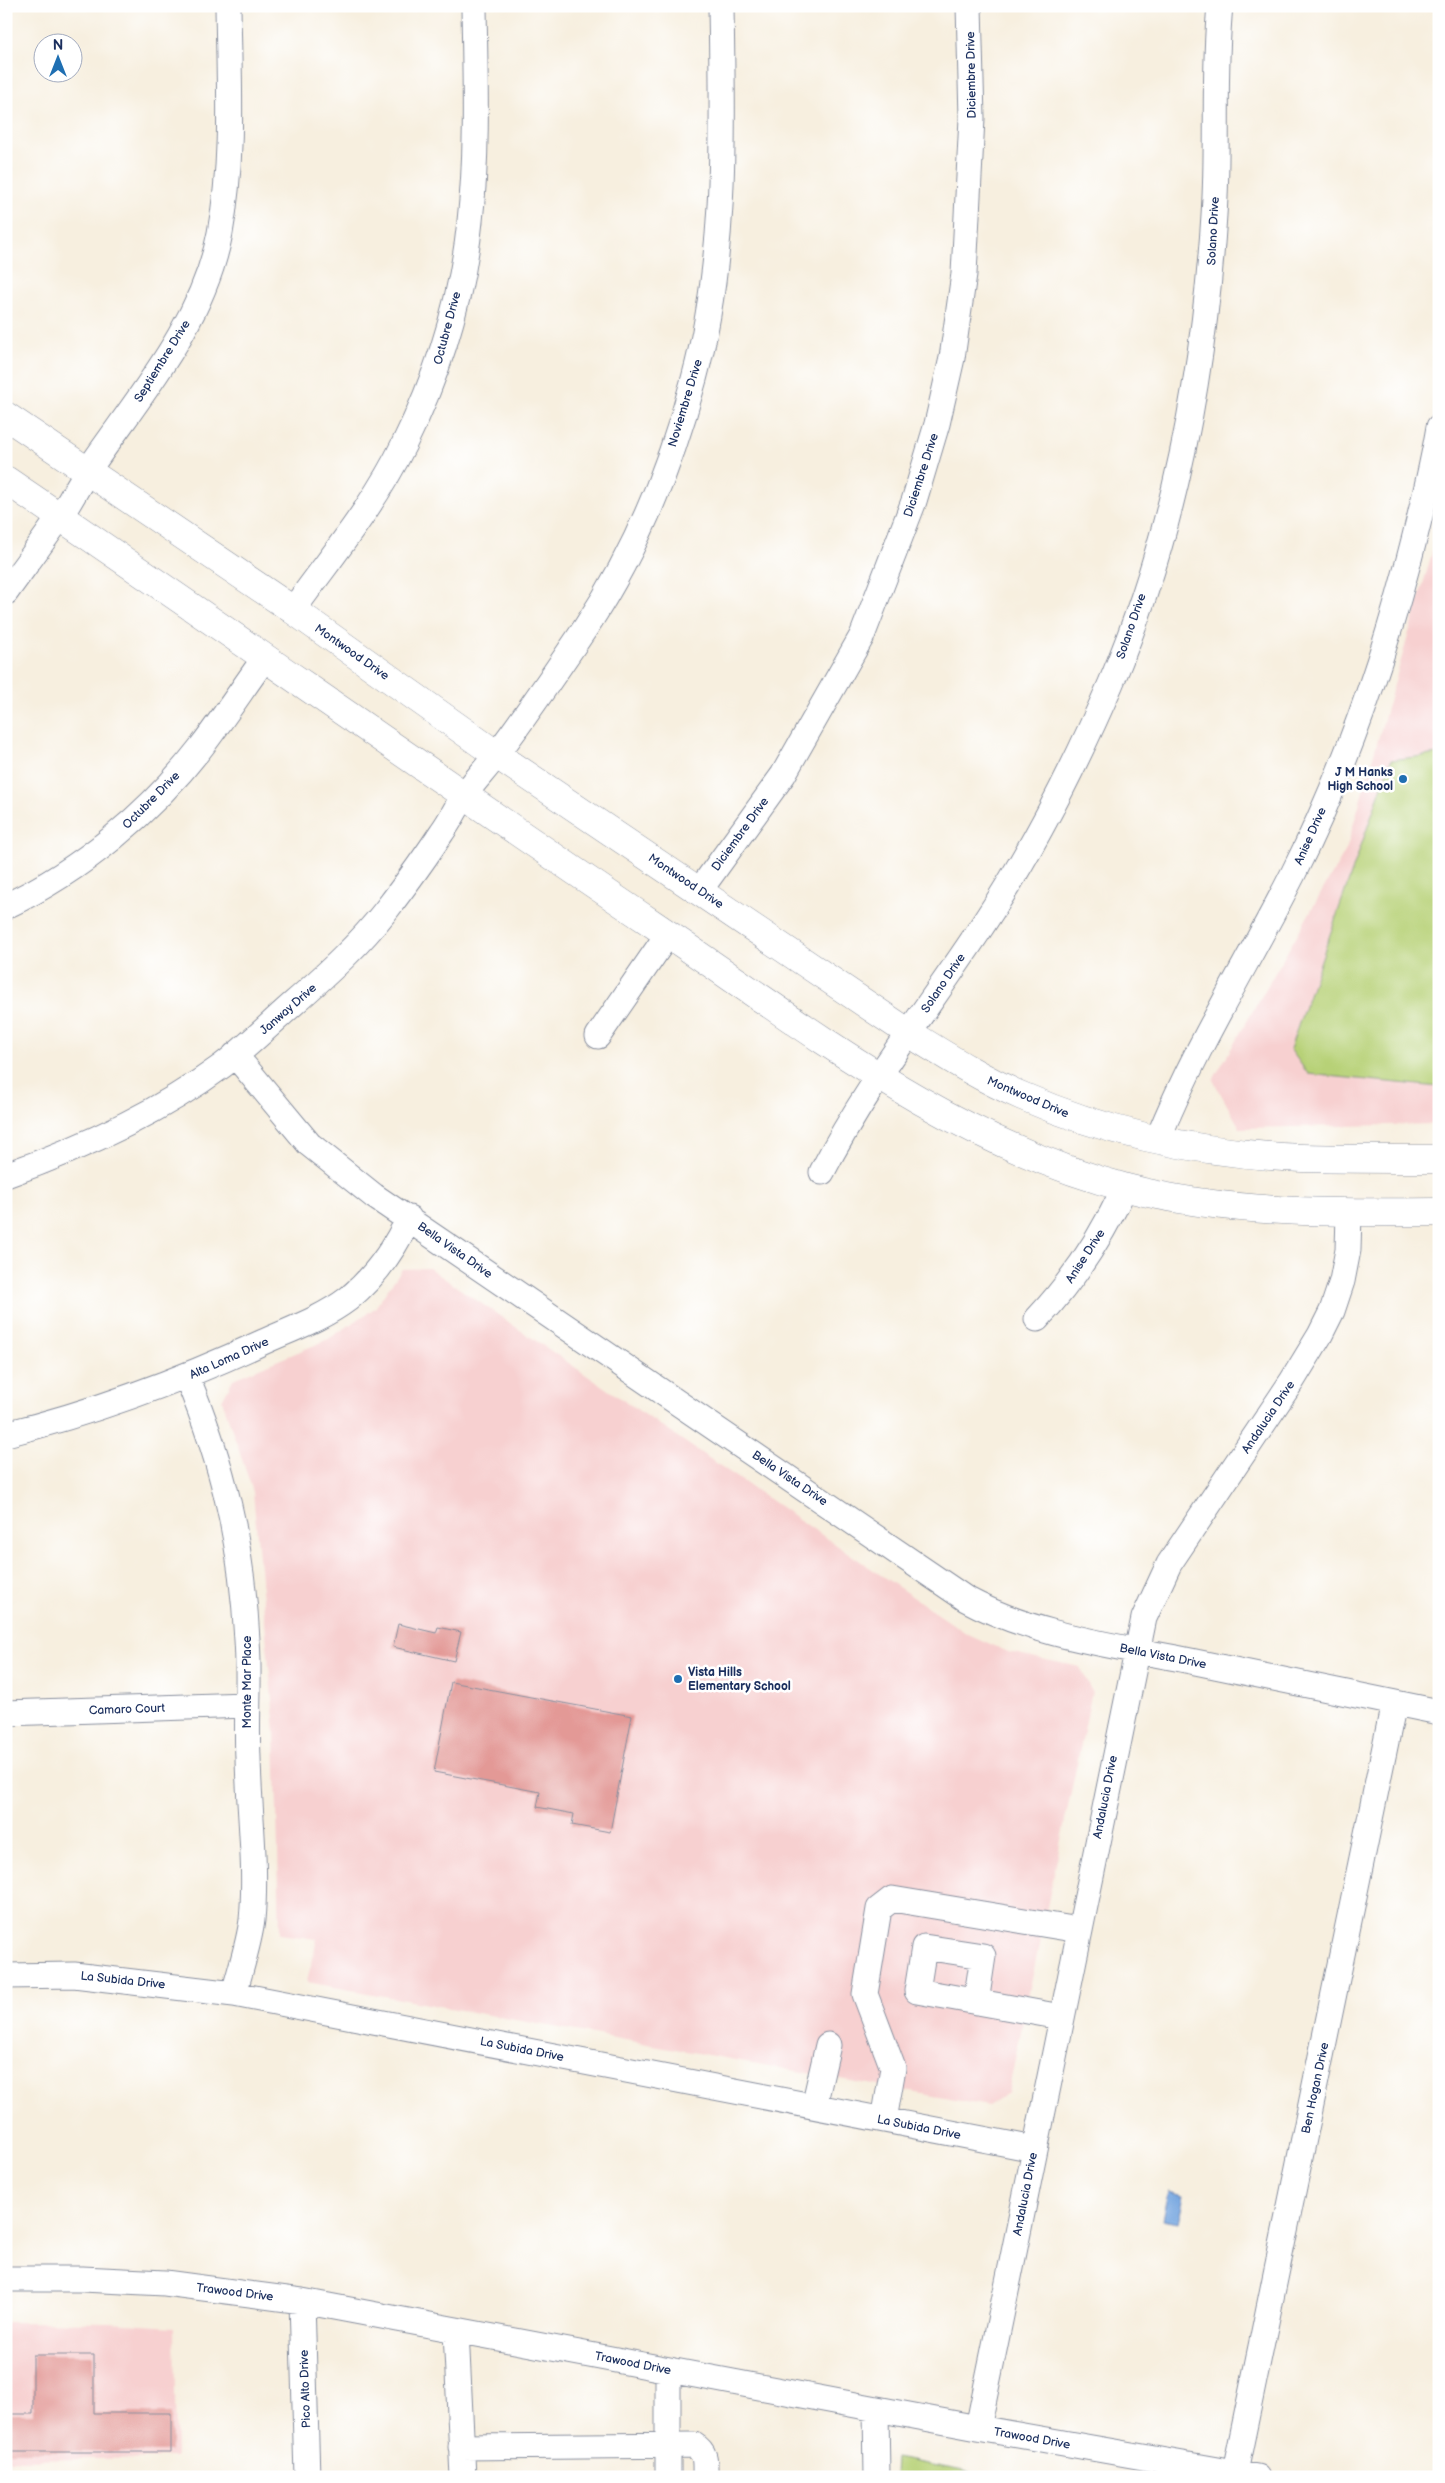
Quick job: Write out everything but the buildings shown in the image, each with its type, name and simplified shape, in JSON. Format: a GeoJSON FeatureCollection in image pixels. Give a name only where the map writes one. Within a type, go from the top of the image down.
{"type":"FeatureCollection","features":[{"type":"Feature","properties":{"kind":"main road","name":"Montwood Drive"},"geometry":{"type":"LineString","coordinates":[[6,416],[293,610],[497,754],[909,1033],[971,1072],[1021,1096],[1067,1114],[1158,1139],[1213,1150],[1301,1158],[1439,1159]]}},
{"type":"Feature","properties":{"kind":"main road"},"geometry":{"type":"LineString","coordinates":[[6,480],[464,796],[879,1076],[982,1134],[1062,1167],[1125,1188],[1182,1200],[1281,1210],[1349,1213],[1439,1212]]}},
{"type":"Feature","properties":{"kind":"street","name":"Septiembre Drive"},"geometry":{"type":"LineString","coordinates":[[6,592],[60,516],[87,471],[148,386],[182,331],[209,270],[220,234],[227,180],[230,126],[228,6]]}},
{"type":"Feature","properties":{"kind":"street","name":"Octubre Drive"},"geometry":{"type":"LineString","coordinates":[[293,610],[372,500],[403,446],[426,398],[441,354],[458,289],[470,222],[473,167],[474,6]]}},
{"type":"Feature","properties":{"kind":"street","name":"Noviembre Drive"},"geometry":{"type":"LineString","coordinates":[[497,754],[587,625],[618,572],[645,516],[674,443],[695,378],[709,308],[720,236],[723,157],[721,6]]}},
{"type":"Feature","properties":{"kind":"street","name":"Diciembre Drive"},"geometry":{"type":"LineString","coordinates":[[700,890],[783,775],[862,636],[917,492],[942,405],[952,358],[964,274],[972,118],[969,6]]}},
{"type":"Feature","properties":{"kind":"street","name":"Solano Drive"},"geometry":{"type":"LineString","coordinates":[[822,1172],[845,1128],[985,922],[1020,865],[1059,792],[1111,683],[1135,618],[1160,542],[1184,446],[1201,354],[1214,212],[1220,6]]}},
{"type":"Feature","properties":{"kind":"street","name":"Anise Drive"},"geometry":{"type":"LineString","coordinates":[[1158,1139],[1178,1090],[1201,1043],[1316,827],[1383,654],[1402,589],[1434,457],[1439,427]]}},
{"type":"Feature","properties":{"kind":"street","name":"Octubre Drive"},"geometry":{"type":"LineString","coordinates":[[6,906],[60,876],[96,852],[136,817],[201,746],[264,659]]}},
{"type":"Feature","properties":{"kind":"street","name":"Janway Drive"},"geometry":{"type":"LineString","coordinates":[[6,1176],[85,1144],[147,1113],[188,1089],[235,1055],[338,964],[385,912],[444,829],[464,796],[497,754]]}},
{"type":"Feature","properties":{"kind":"street"},"geometry":{"type":"LineString","coordinates":[[598,1036],[668,934]]}},
{"type":"Feature","properties":{"kind":"street","name":"Bella Vista Drive"},"geometry":{"type":"LineString","coordinates":[[235,1055],[309,1144],[374,1196],[409,1218],[560,1324],[966,1599],[994,1614],[1038,1629],[1439,1712]]}},
{"type":"Feature","properties":{"kind":"street","name":"Anise Drive"},"geometry":{"type":"LineString","coordinates":[[1037,1319],[1059,1296],[1091,1251],[1125,1188]]}},
{"type":"Feature","properties":{"kind":"street","name":"Andalucia Drive"},"geometry":{"type":"LineString","coordinates":[[978,2428],[1135,1650],[1144,1618],[1169,1564],[1292,1381],[1332,1311],[1342,1281],[1348,1250],[1349,1213]]}},
{"type":"Feature","properties":{"kind":"street","name":"Alta Loma Drive"},"geometry":{"type":"LineString","coordinates":[[6,1434],[36,1427],[187,1377],[322,1315],[347,1299],[385,1261],[409,1218]]}},
{"type":"Feature","properties":{"kind":"street","name":"Monte Mar Place"},"geometry":{"type":"LineString","coordinates":[[187,1377],[203,1416],[223,1476],[235,1528],[243,1580],[248,1643],[247,1705],[254,1882],[252,1922],[234,1994]]}},
{"type":"Feature","properties":{"kind":"street","name":"Ben Hogan Drive"},"geometry":{"type":"LineString","coordinates":[[1242,2476],[1394,1702]]}},
{"type":"Feature","properties":{"kind":"street","name":"Camaro Court"},"geometry":{"type":"LineString","coordinates":[[6,1713],[247,1705]]}},
{"type":"Feature","properties":{"kind":"street"},"geometry":{"type":"LineString","coordinates":[[884,2120],[893,2068],[865,1994],[880,1910],[892,1899],[1078,1930]]}},
{"type":"Feature","properties":{"kind":"street","name":"La Subida Drive"},"geometry":{"type":"LineString","coordinates":[[6,1976],[74,1975],[234,1994],[1034,2149]]}},
{"type":"Feature","properties":{"kind":"street"},"geometry":{"type":"LineString","coordinates":[[976,2002],[1061,2017]]}},
{"type":"Feature","properties":{"kind":"street"},"geometry":{"type":"LineString","coordinates":[[814,2106],[828,2045]]}},
{"type":"Feature","properties":{"kind":"street","name":"Trawood Drive"},"geometry":{"type":"LineString","coordinates":[[6,2279],[82,2279],[164,2283],[302,2301],[978,2428],[1134,2466],[1242,2476]]}},
{"type":"Feature","properties":{"kind":"street","name":"Pico Alto Drive"},"geometry":{"type":"LineString","coordinates":[[302,2301],[307,2477]]}},
{"type":"Feature","properties":{"kind":"street"},"geometry":{"type":"LineString","coordinates":[[456,2331],[463,2477]]}},
{"type":"Feature","properties":{"kind":"street"},"geometry":{"type":"LineString","coordinates":[[668,2370],[668,2477]]}},
{"type":"Feature","properties":{"kind":"street"},"geometry":{"type":"LineString","coordinates":[[876,2409],[877,2477]]}},
{"type":"Feature","properties":{"kind":"street"},"geometry":{"type":"LineString","coordinates":[[461,2447],[694,2445],[702,2450],[705,2456],[705,2477]]}},
{"type":"Feature","properties":{"kind":"shaded area","name":"J M Hanks High School"},"geometry":{"type":"Polygon","coordinates":[[[1439,529],[1439,1124],[1240,1128],[1213,1080],[1346,850],[1439,529]]]}},
{"type":"Feature","properties":{"kind":"shaded area","name":"Vista Hills Elementary School"},"geometry":{"type":"Polygon","coordinates":[[[429,1268],[966,1633],[1008,1652],[1080,1667],[1092,1692],[1008,2093],[988,2106],[307,1982],[317,1939],[280,1934],[275,1731],[253,1492],[222,1400],[233,1379],[327,1340],[375,1308],[402,1269],[429,1268]]]}},
{"type":"Feature","properties":{"kind":"shaded area"},"geometry":{"type":"Polygon","coordinates":[[[6,2322],[110,2323],[174,2327],[176,2458],[6,2460],[6,2322]]]}},
{"type":"Feature","properties":{"kind":"green space"},"geometry":{"type":"Polygon","coordinates":[[[1439,754],[1439,1087],[1308,1074],[1290,1049],[1391,760],[1439,754]]]}},
{"type":"Feature","properties":{"kind":"green space"},"geometry":{"type":"Polygon","coordinates":[[[895,2458],[995,2477],[894,2477],[895,2458]]]}},
{"type":"Feature","properties":{"kind":"water"},"geometry":{"type":"Polygon","coordinates":[[[1169,2191],[1184,2195],[1178,2223],[1163,2220],[1169,2191]]]}},
{"type":"Feature","properties":{"kind":"place","name":"J M Hanks High School"},"geometry":{"type":"Point","coordinates":[1403,779]}},
{"type":"Feature","properties":{"kind":"place","name":"Vista Hills Elementary School"},"geometry":{"type":"Point","coordinates":[678,1679]}}]}
